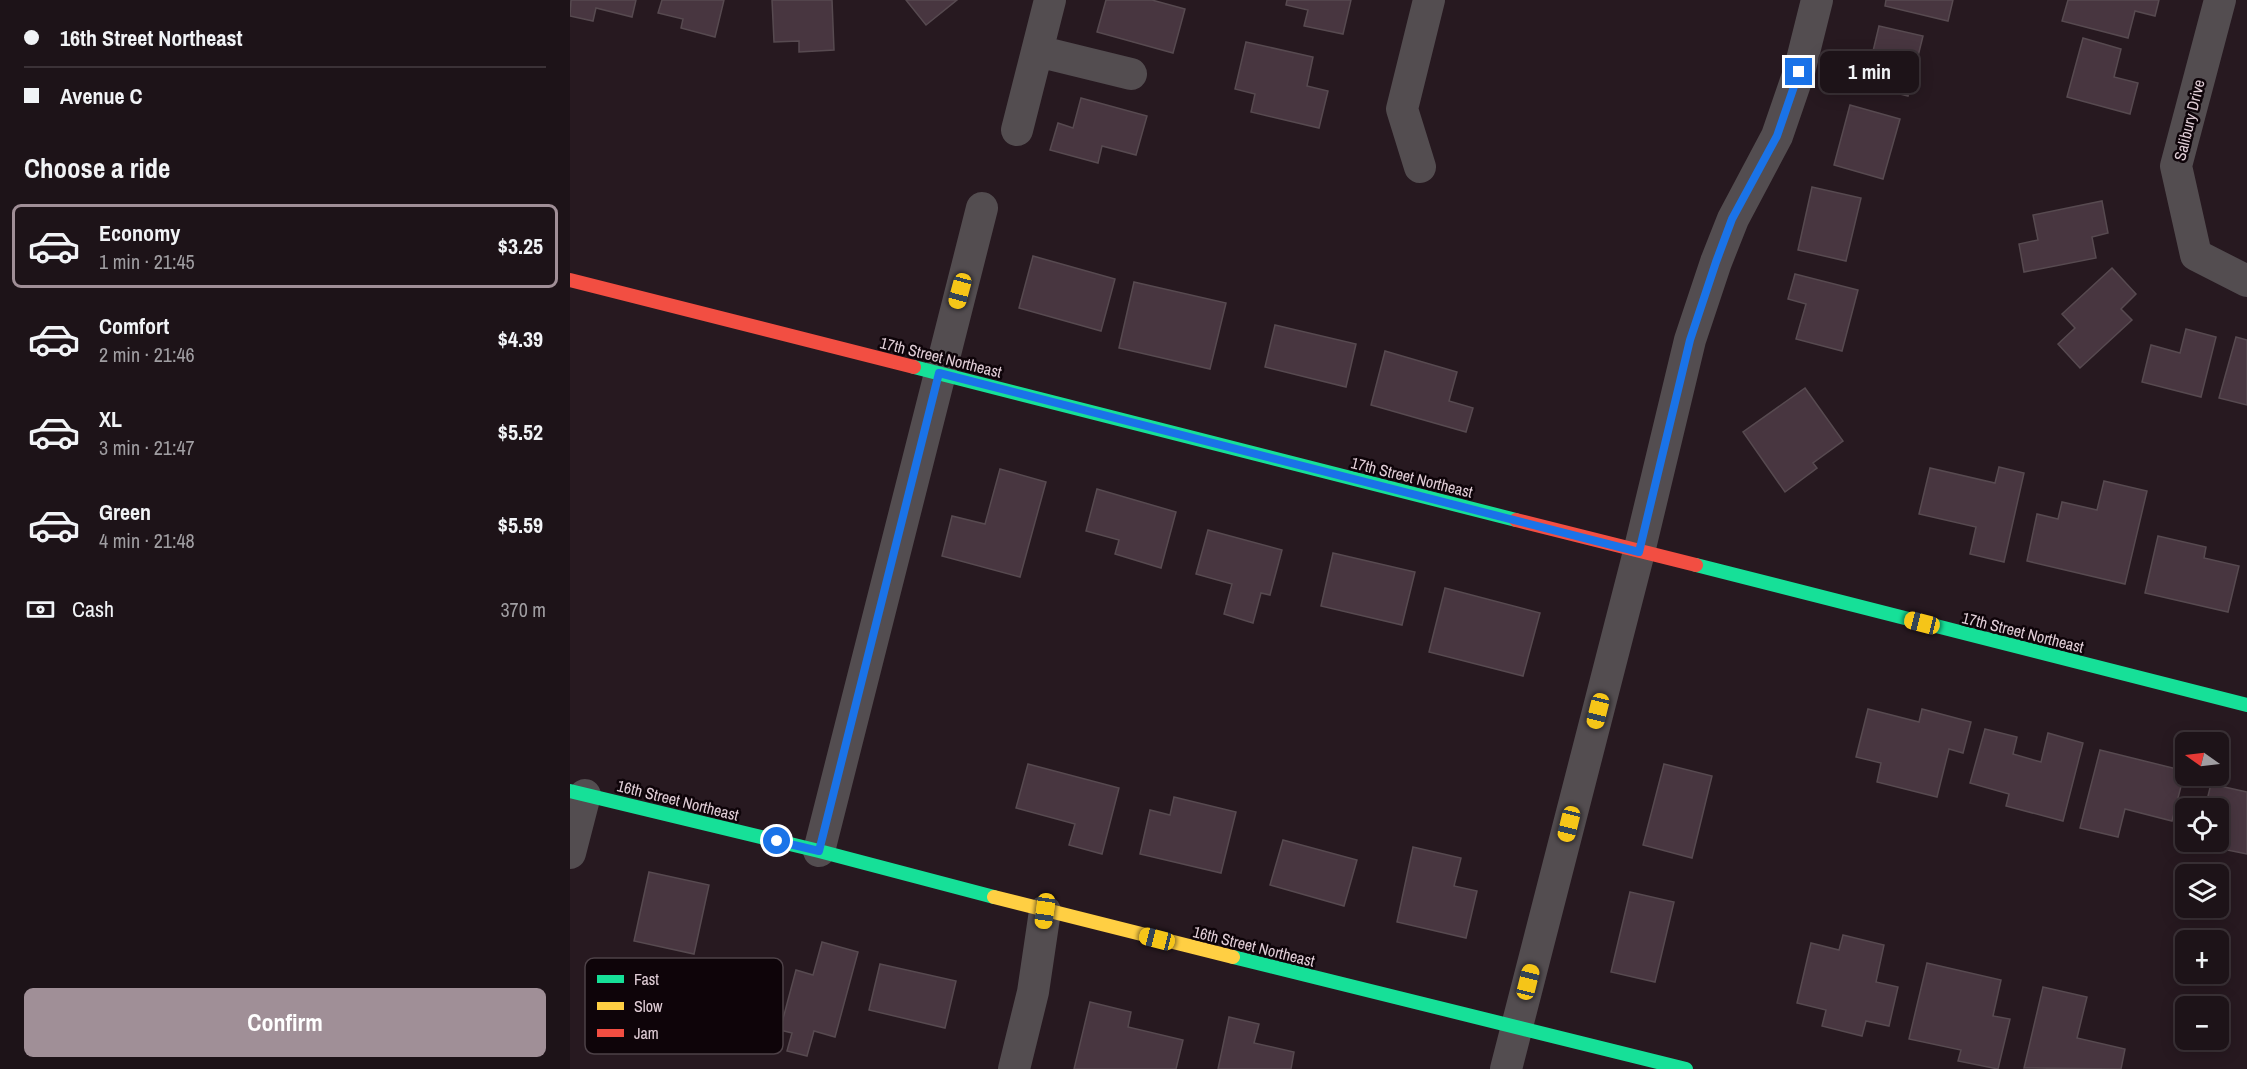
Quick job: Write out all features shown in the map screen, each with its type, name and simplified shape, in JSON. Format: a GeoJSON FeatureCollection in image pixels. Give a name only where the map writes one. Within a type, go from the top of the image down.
{"type":"FeatureCollection","features":[{"type":"Feature","properties":{"kind":"street"},"geometry":{"type":"LineString","coordinates":[[1017,130],[1050,0]]}},
{"type":"Feature","properties":{"kind":"street"},"geometry":{"type":"LineString","coordinates":[[1420,167],[1402,109],[1429,0]]}},
{"type":"Feature","properties":{"kind":"street"},"geometry":{"type":"LineString","coordinates":[[1506,1069],[1639,552],[1690,340],[1732,219],[1777,136],[1799,72],[1817,0]]}},
{"type":"Feature","properties":{"kind":"street","name":"Salibury Drive"},"geometry":{"type":"LineString","coordinates":[[2220,0],[2176,166],[2196,255],[2247,281]]}},
{"type":"Feature","properties":{"kind":"street"},"geometry":{"type":"LineString","coordinates":[[1037,51],[1131,74]]}},
{"type":"Feature","properties":{"kind":"street"},"geometry":{"type":"LineString","coordinates":[[819,851],[982,208]]}},
{"type":"Feature","properties":{"kind":"street","name":"17th Street Northeast"},"geometry":{"type":"LineString","coordinates":[[570,280],[2247,705]]}},
{"type":"Feature","properties":{"kind":"street"},"geometry":{"type":"LineString","coordinates":[[570,854],[577,793]]}},
{"type":"Feature","properties":{"kind":"street","name":"16th Street Northeast"},"geometry":{"type":"LineString","coordinates":[[577,793],[819,851],[1045,911],[1686,1069]]}},
{"type":"Feature","properties":{"kind":"street"},"geometry":{"type":"LineString","coordinates":[[1014,1069],[1033,992],[1045,911]]}},
{"type":"Feature","properties":{"kind":"building"},"geometry":{"type":"Polygon","coordinates":[[[571,0],[636,0],[632,17],[596,8],[593,21],[570,16],[571,0]]]}},
{"type":"Feature","properties":{"kind":"building"},"geometry":{"type":"Polygon","coordinates":[[[662,0],[724,0],[715,37],[681,28],[683,19],[658,13],[662,0]]]}},
{"type":"Feature","properties":{"kind":"building"},"geometry":{"type":"Polygon","coordinates":[[[772,0],[832,0],[834,50],[799,52],[799,41],[774,42],[772,0]]]}},
{"type":"Feature","properties":{"kind":"building"},"geometry":{"type":"Polygon","coordinates":[[[906,0],[957,0],[926,25],[906,0]]]}},
{"type":"Feature","properties":{"kind":"building"},"geometry":{"type":"Polygon","coordinates":[[[1106,0],[1152,0],[1185,9],[1173,53],[1097,32],[1106,0]]]}},
{"type":"Feature","properties":{"kind":"building"},"geometry":{"type":"Polygon","coordinates":[[[1287,0],[1351,0],[1343,34],[1304,26],[1308,10],[1286,5],[1287,0]]]}},
{"type":"Feature","properties":{"kind":"building"},"geometry":{"type":"Polygon","coordinates":[[[1886,0],[1953,0],[1948,21],[1885,6],[1886,0]]]}},
{"type":"Feature","properties":{"kind":"building"},"geometry":{"type":"Polygon","coordinates":[[[2068,0],[2159,0],[2155,16],[2135,11],[2128,38],[2062,21],[2068,0]]]}},
{"type":"Feature","properties":{"kind":"building"},"geometry":{"type":"Polygon","coordinates":[[[1879,26],[1923,36],[1908,96],[1865,85],[1879,26]]]}},
{"type":"Feature","properties":{"kind":"building"},"geometry":{"type":"Polygon","coordinates":[[[2083,38],[2121,49],[2114,77],[2138,83],[2130,114],[2067,97],[2083,38]]]}},
{"type":"Feature","properties":{"kind":"building"},"geometry":{"type":"Polygon","coordinates":[[[1246,42],[1313,57],[1307,86],[1328,91],[1319,128],[1251,112],[1255,94],[1235,89],[1246,42]]]}},
{"type":"Feature","properties":{"kind":"building"},"geometry":{"type":"Polygon","coordinates":[[[1081,98],[1147,116],[1136,155],[1102,146],[1098,163],[1050,150],[1058,123],[1073,128],[1081,98]]]}},
{"type":"Feature","properties":{"kind":"building"},"geometry":{"type":"Polygon","coordinates":[[[1850,105],[1900,119],[1883,179],[1834,165],[1850,105]]]}},
{"type":"Feature","properties":{"kind":"building"},"geometry":{"type":"Polygon","coordinates":[[[1812,187],[1861,198],[1846,261],[1798,250],[1812,187]]]}},
{"type":"Feature","properties":{"kind":"building"},"geometry":{"type":"Polygon","coordinates":[[[2102,201],[2108,233],[2092,237],[2096,258],[2024,272],[2019,244],[2038,240],[2033,215],[2102,201]]]}},
{"type":"Feature","properties":{"kind":"building"},"geometry":{"type":"Polygon","coordinates":[[[1033,256],[1115,279],[1101,331],[1019,308],[1033,256]]]}},
{"type":"Feature","properties":{"kind":"building"},"geometry":{"type":"Polygon","coordinates":[[[2112,268],[2136,294],[2121,309],[2132,320],[2080,368],[2058,344],[2075,328],[2062,314],[2112,268]]]}},
{"type":"Feature","properties":{"kind":"building"},"geometry":{"type":"Polygon","coordinates":[[[1795,274],[1858,290],[1842,351],[1796,339],[1806,304],[1788,299],[1795,274]]]}},
{"type":"Feature","properties":{"kind":"building"},"geometry":{"type":"Polygon","coordinates":[[[1134,282],[1226,303],[1210,369],[1119,348],[1134,282]]]}},
{"type":"Feature","properties":{"kind":"building"},"geometry":{"type":"Polygon","coordinates":[[[1275,325],[1356,344],[1346,387],[1265,367],[1275,325]]]}},
{"type":"Feature","properties":{"kind":"building"},"geometry":{"type":"Polygon","coordinates":[[[2186,329],[2216,337],[2201,397],[2142,382],[2151,345],[2180,353],[2186,329]]]}},
{"type":"Feature","properties":{"kind":"building"},"geometry":{"type":"Polygon","coordinates":[[[2236,337],[2247,340],[2247,405],[2219,398],[2236,337]]]}},
{"type":"Feature","properties":{"kind":"building"},"geometry":{"type":"Polygon","coordinates":[[[1385,351],[1457,372],[1449,401],[1473,408],[1466,432],[1371,405],[1385,351]]]}},
{"type":"Feature","properties":{"kind":"building"},"geometry":{"type":"Polygon","coordinates":[[[1805,388],[1843,441],[1813,463],[1817,468],[1785,492],[1743,432],[1805,388]]]}},
{"type":"Feature","properties":{"kind":"building"},"geometry":{"type":"Polygon","coordinates":[[[1999,467],[2024,473],[2004,562],[1970,554],[1976,527],[1919,514],[1930,468],[1995,483],[1999,467]]]}},
{"type":"Feature","properties":{"kind":"building"},"geometry":{"type":"Polygon","coordinates":[[[1000,469],[1046,482],[1020,577],[942,556],[952,516],[985,524],[1000,469]]]}},
{"type":"Feature","properties":{"kind":"building"},"geometry":{"type":"Polygon","coordinates":[[[2104,481],[2147,491],[2125,584],[2027,561],[2037,514],[2058,519],[2062,502],[2097,510],[2104,481]]]}},
{"type":"Feature","properties":{"kind":"building"},"geometry":{"type":"Polygon","coordinates":[[[1097,489],[1176,512],[1161,568],[1115,554],[1119,540],[1086,531],[1097,489]]]}},
{"type":"Feature","properties":{"kind":"building"},"geometry":{"type":"Polygon","coordinates":[[[1208,530],[1282,550],[1270,595],[1261,593],[1253,623],[1224,614],[1232,584],[1196,574],[1208,530]]]}},
{"type":"Feature","properties":{"kind":"building"},"geometry":{"type":"Polygon","coordinates":[[[2158,536],[2206,547],[2204,558],[2239,566],[2228,612],[2145,593],[2158,536]]]}},
{"type":"Feature","properties":{"kind":"building"},"geometry":{"type":"Polygon","coordinates":[[[1333,553],[1415,572],[1402,625],[1321,606],[1333,553]]]}},
{"type":"Feature","properties":{"kind":"building"},"geometry":{"type":"Polygon","coordinates":[[[1445,588],[1540,613],[1523,676],[1429,652],[1445,588]]]}},
{"type":"Feature","properties":{"kind":"building"},"geometry":{"type":"Polygon","coordinates":[[[1868,709],[1919,722],[1922,709],[1971,722],[1963,753],[1949,749],[1937,797],[1877,782],[1881,763],[1856,757],[1868,709]]]}},
{"type":"Feature","properties":{"kind":"building"},"geometry":{"type":"Polygon","coordinates":[[[1985,729],[2017,737],[2013,754],[2041,762],[2048,733],[2083,743],[2063,821],[2006,806],[2009,794],[1970,783],[1985,729]]]}},
{"type":"Feature","properties":{"kind":"building"},"geometry":{"type":"Polygon","coordinates":[[[2100,750],[2175,769],[2175,786],[2181,786],[2178,798],[2175,798],[2172,821],[2125,809],[2118,837],[2080,828],[2100,750]]]}},
{"type":"Feature","properties":{"kind":"building"},"geometry":{"type":"Polygon","coordinates":[[[1028,764],[1119,788],[1102,854],[1069,845],[1075,824],[1016,808],[1028,764]]]}},
{"type":"Feature","properties":{"kind":"building"},"geometry":{"type":"Polygon","coordinates":[[[1664,764],[1712,776],[1692,858],[1643,845],[1664,764]]]}},
{"type":"Feature","properties":{"kind":"building"},"geometry":{"type":"Polygon","coordinates":[[[2210,786],[2247,792],[2247,854],[2229,850],[2229,798],[2208,798],[2210,786]]]}},
{"type":"Feature","properties":{"kind":"building"},"geometry":{"type":"Polygon","coordinates":[[[1174,797],[1236,812],[1221,873],[1140,854],[1150,810],[1170,815],[1174,797]]]}},
{"type":"Feature","properties":{"kind":"building"},"geometry":{"type":"Polygon","coordinates":[[[1283,840],[1357,860],[1344,906],[1270,885],[1283,840]]]}},
{"type":"Feature","properties":{"kind":"building"},"geometry":{"type":"Polygon","coordinates":[[[1413,847],[1461,858],[1454,886],[1477,891],[1466,938],[1397,922],[1413,847]]]}},
{"type":"Feature","properties":{"kind":"building"},"geometry":{"type":"Polygon","coordinates":[[[649,872],[709,885],[694,954],[634,941],[649,872]]]}},
{"type":"Feature","properties":{"kind":"building"},"geometry":{"type":"Polygon","coordinates":[[[1630,892],[1674,902],[1655,982],[1611,972],[1630,892]]]}},
{"type":"Feature","properties":{"kind":"building"},"geometry":{"type":"Polygon","coordinates":[[[1843,935],[1884,945],[1876,982],[1898,987],[1889,1026],[1866,1021],[1862,1036],[1822,1026],[1826,1010],[1797,1003],[1811,943],[1839,950],[1843,935]]]}},
{"type":"Feature","properties":{"kind":"building"},"geometry":{"type":"Polygon","coordinates":[[[822,942],[858,952],[835,1037],[814,1031],[807,1056],[787,1051],[792,1033],[783,1031],[783,1019],[796,970],[813,975],[822,942]]]}},
{"type":"Feature","properties":{"kind":"building"},"geometry":{"type":"Polygon","coordinates":[[[1927,963],[2001,980],[1993,1016],[2010,1019],[1998,1069],[1958,1061],[1961,1050],[1909,1039],[1927,963]]]}},
{"type":"Feature","properties":{"kind":"building"},"geometry":{"type":"Polygon","coordinates":[[[880,964],[956,981],[945,1028],[869,1010],[880,964]]]}},
{"type":"Feature","properties":{"kind":"building"},"geometry":{"type":"Polygon","coordinates":[[[2043,987],[2087,997],[2077,1038],[2125,1049],[2121,1069],[2024,1068],[2043,987]]]}},
{"type":"Feature","properties":{"kind":"building"},"geometry":{"type":"Polygon","coordinates":[[[1090,1002],[1131,1012],[1128,1027],[1183,1040],[1176,1069],[1074,1069],[1090,1002]]]}},
{"type":"Feature","properties":{"kind":"building"},"geometry":{"type":"Polygon","coordinates":[[[1229,1017],[1259,1024],[1254,1043],[1294,1052],[1291,1069],[1218,1069],[1229,1017]]]}},
{"type":"Feature","properties":{"kind":"traffic: fast"},"geometry":{"type":"LineString","coordinates":[[914,367],[1516,520]]}},
{"type":"Feature","properties":{"kind":"traffic: fast"},"geometry":{"type":"LineString","coordinates":[[1696,565],[2247,705]]}},
{"type":"Feature","properties":{"kind":"traffic: fast"},"geometry":{"type":"LineString","coordinates":[[570,791],[819,851],[994,897]]}},
{"type":"Feature","properties":{"kind":"traffic: fast"},"geometry":{"type":"LineString","coordinates":[[1233,957],[1686,1069]]}},
{"type":"Feature","properties":{"kind":"traffic: slow"},"geometry":{"type":"LineString","coordinates":[[994,897],[1233,957]]}},
{"type":"Feature","properties":{"kind":"traffic: jam"},"geometry":{"type":"LineString","coordinates":[[570,280],[914,367]]}},
{"type":"Feature","properties":{"kind":"traffic: jam"},"geometry":{"type":"LineString","coordinates":[[1516,520],[1696,565]]}},
{"type":"Feature","properties":{"kind":"route"},"geometry":{"type":"LineString","coordinates":[[777,841],[819,851],[939,373],[1639,552],[1690,340],[1732,219],[1777,136],[1799,72]]}}]}
